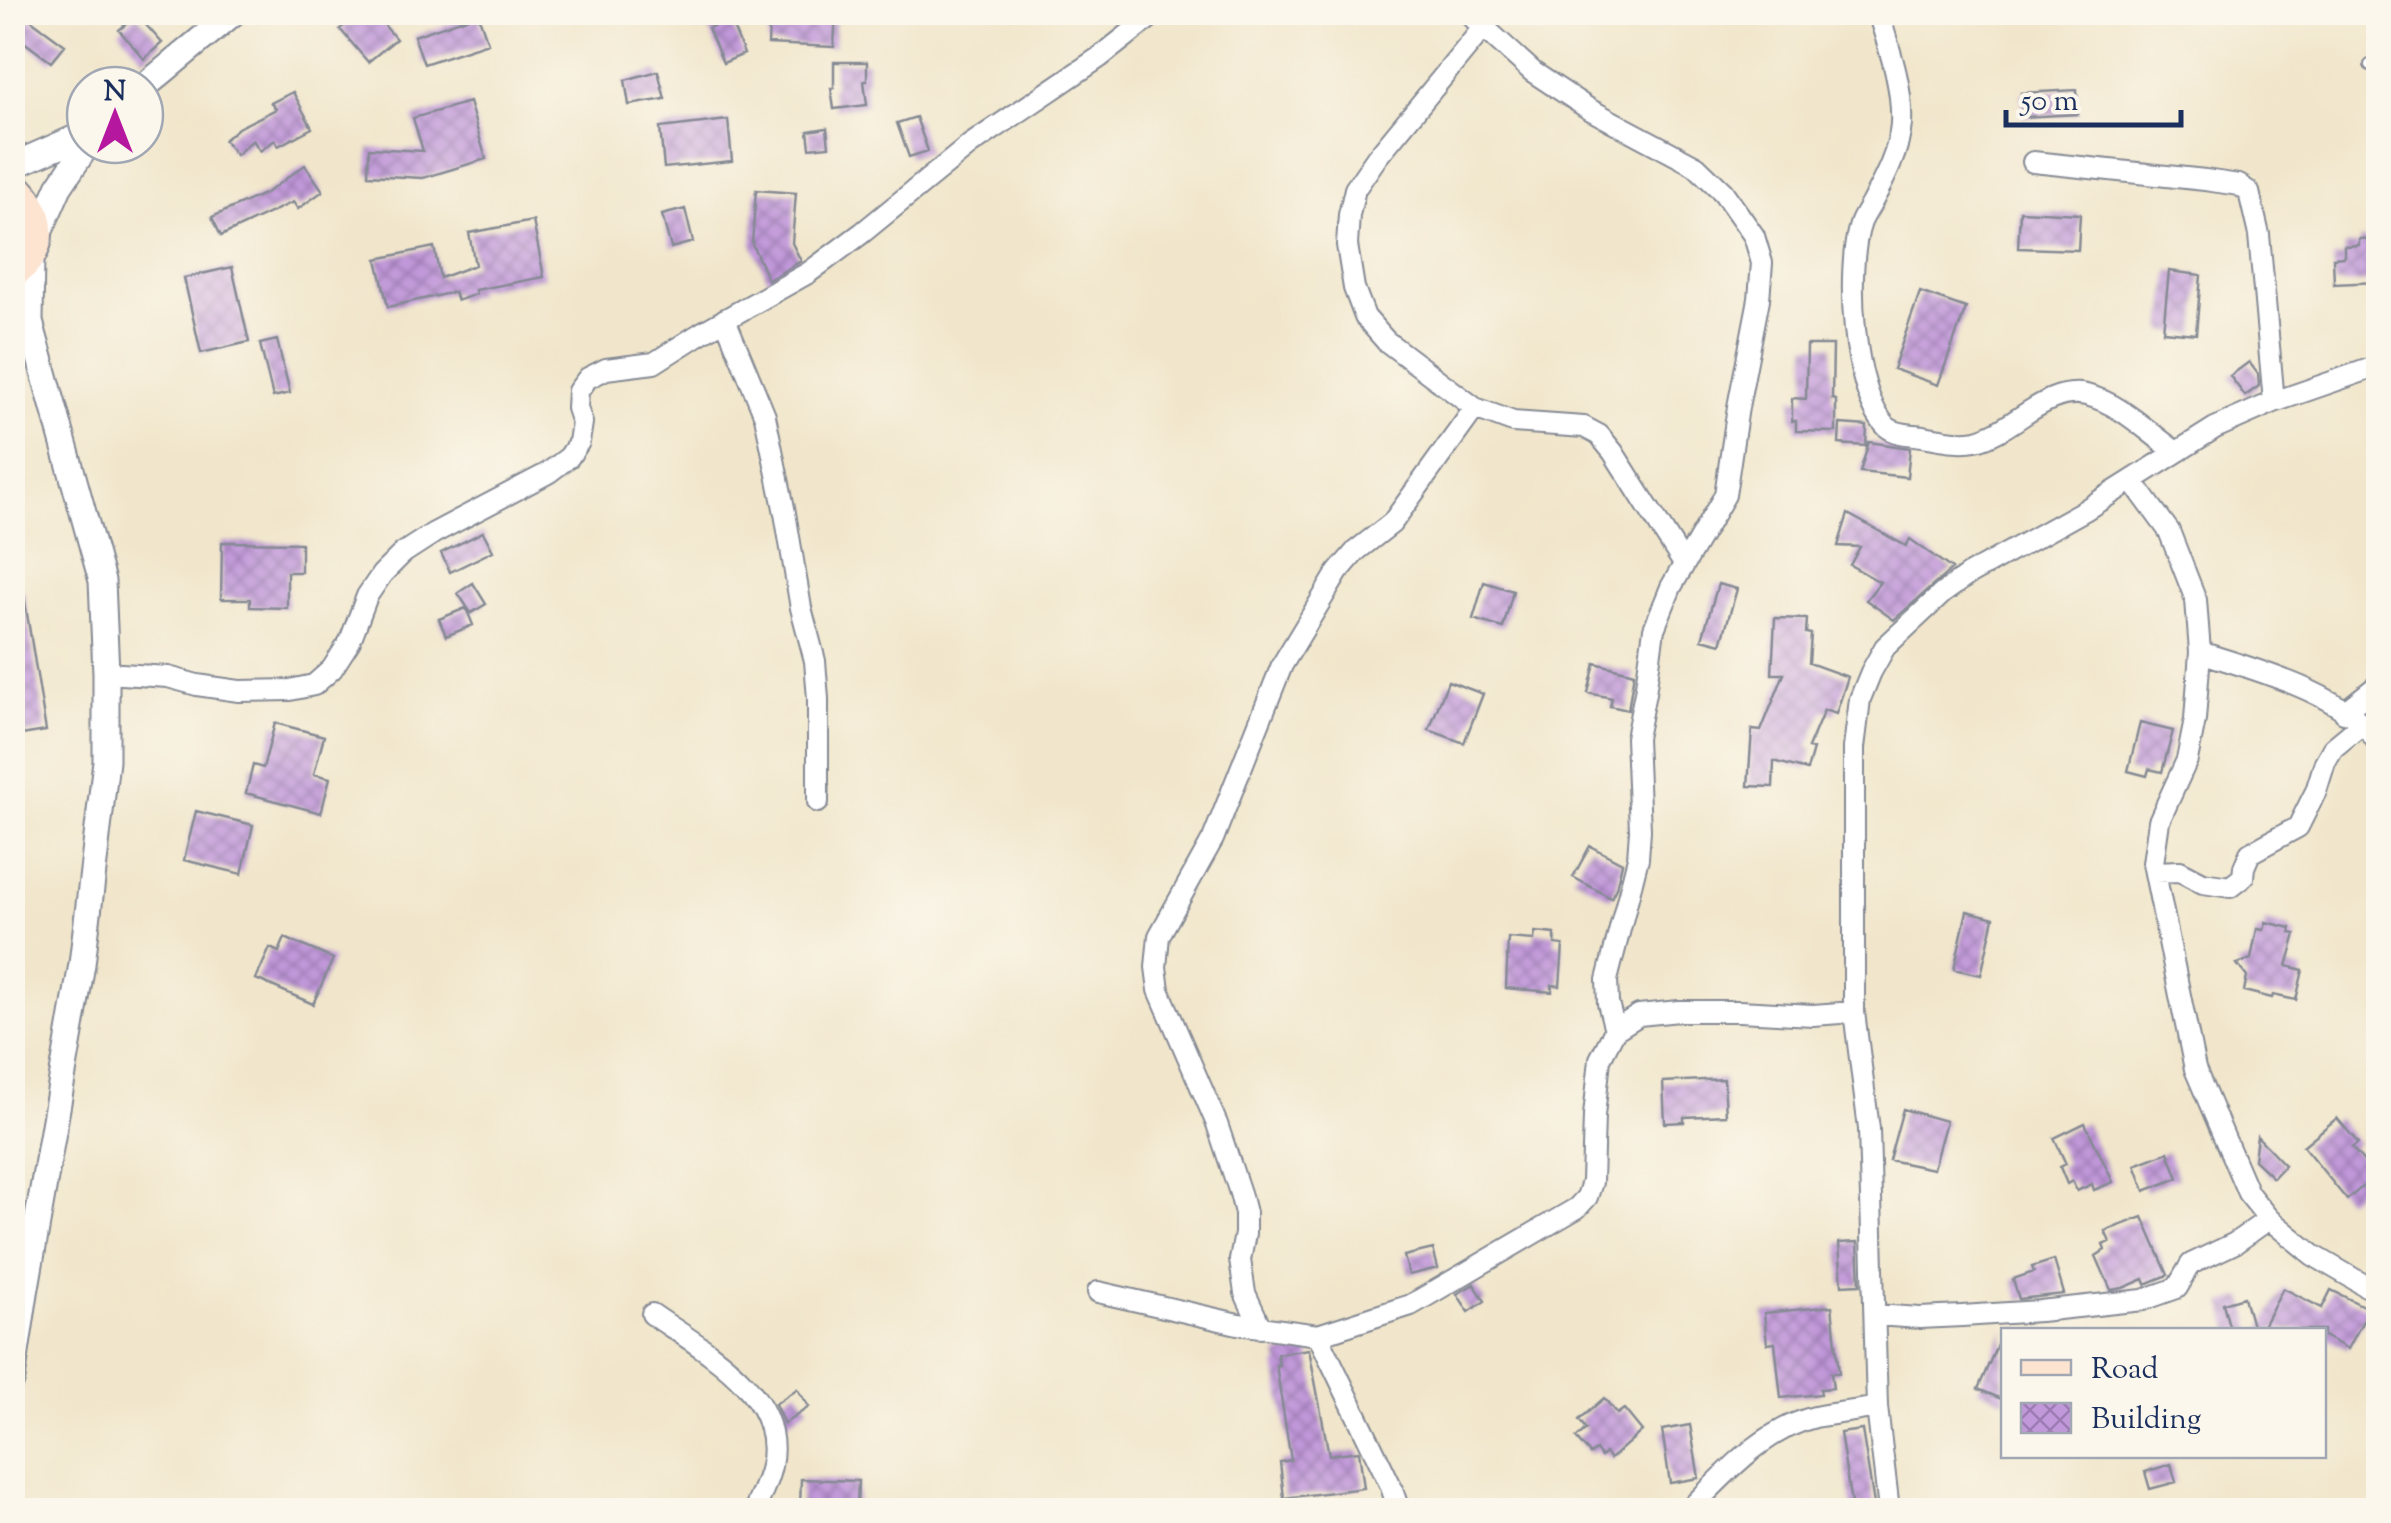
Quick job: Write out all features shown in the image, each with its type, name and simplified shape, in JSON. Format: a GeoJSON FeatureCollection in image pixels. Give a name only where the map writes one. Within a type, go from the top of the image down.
{"type":"FeatureCollection","features":[{"type":"Feature","properties":{"kind":"main road"},"geometry":{"type":"LineString","coordinates":[[12,184],[26,196],[36,214],[27,254]]}},
{"type":"Feature","properties":{"kind":"street"},"geometry":{"type":"LineString","coordinates":[[165,69],[234,12]]}},
{"type":"Feature","properties":{"kind":"street"},"geometry":{"type":"LineString","coordinates":[[106,673],[168,678],[240,692],[314,685],[332,669],[350,641],[367,596],[403,553],[548,474],[569,457],[580,442],[578,391],[588,378],[606,369],[654,362],[808,273],[970,145],[1100,57],[1157,12]]}},
{"type":"Feature","properties":{"kind":"street"},"geometry":{"type":"LineString","coordinates":[[1467,12],[1533,72],[1589,109],[1696,166],[1723,192],[1754,236],[1762,262],[1725,495],[1671,587],[1654,629],[1636,738],[1638,858],[1607,980],[1614,1030]]}},
{"type":"Feature","properties":{"kind":"street"},"geometry":{"type":"LineString","coordinates":[[1878,12],[1896,70],[1901,122],[1888,170],[1861,221],[1856,244],[1851,300],[1860,365],[1870,402],[1888,428],[1901,433],[1950,441],[1977,440],[2062,395],[2082,394],[2126,414],[2176,451]]}},
{"type":"Feature","properties":{"kind":"street"},"geometry":{"type":"LineString","coordinates":[[1483,28],[1355,189],[1347,244],[1354,288],[1365,317],[1386,341],[1474,408],[1513,422],[1584,427],[1599,435],[1614,452],[1684,564]]}},
{"type":"Feature","properties":{"kind":"street"},"geometry":{"type":"LineString","coordinates":[[12,166],[65,143]]}},
{"type":"Feature","properties":{"kind":"street"},"geometry":{"type":"LineString","coordinates":[[2033,162],[2205,180],[2239,185],[2249,192],[2260,235],[2274,402]]}},
{"type":"Feature","properties":{"kind":"street"},"geometry":{"type":"LineString","coordinates":[[12,1379],[84,945],[106,761],[102,581],[30,322],[27,254],[73,165]]}},
{"type":"Feature","properties":{"kind":"street"},"geometry":{"type":"LineString","coordinates":[[726,319],[765,416],[814,661],[818,802]]}},
{"type":"Feature","properties":{"kind":"street"},"geometry":{"type":"LineString","coordinates":[[12,325],[46,374]]}},
{"type":"Feature","properties":{"kind":"street"},"geometry":{"type":"LineString","coordinates":[[1889,1510],[1877,1407],[1869,1130],[1854,1012],[1854,748],[1860,699],[1871,672],[1886,648],[1968,575],[2132,482],[2215,428],[2274,402],[2378,366]]}},
{"type":"Feature","properties":{"kind":"street"},"geometry":{"type":"LineString","coordinates":[[1261,1328],[1245,1292],[1240,1260],[1245,1213],[1240,1193],[1217,1124],[1159,990],[1158,936],[1213,839],[1291,649],[1338,572],[1356,551],[1392,522],[1474,408]]}},
{"type":"Feature","properties":{"kind":"street"},"geometry":{"type":"LineString","coordinates":[[2132,482],[2169,531],[2196,600],[2200,652],[2195,720],[2187,760],[2160,821],[2153,863],[2195,1069],[2248,1193],[2269,1219],[2313,1255],[2378,1289]]}},
{"type":"Feature","properties":{"kind":"street"},"geometry":{"type":"LineString","coordinates":[[2200,652],[2280,677],[2319,696],[2371,732],[2378,743]]}},
{"type":"Feature","properties":{"kind":"street"},"geometry":{"type":"LineString","coordinates":[[2155,872],[2180,871],[2202,882],[2230,886],[2244,877],[2250,854],[2298,827],[2325,762],[2378,685]]}},
{"type":"Feature","properties":{"kind":"street"},"geometry":{"type":"LineString","coordinates":[[1098,1292],[1261,1328],[1318,1334],[1412,1304],[1577,1208],[1587,1197],[1592,1182],[1600,1059],[1614,1030],[1639,1015],[1679,1011],[1814,1015],[1854,1012]]}},
{"type":"Feature","properties":{"kind":"street"},"geometry":{"type":"LineString","coordinates":[[1875,1315],[1962,1316],[2143,1300],[2176,1288],[2190,1264],[2235,1244],[2269,1219]]}},
{"type":"Feature","properties":{"kind":"street"},"geometry":{"type":"LineString","coordinates":[[652,1314],[735,1372],[766,1416],[772,1443],[771,1466],[755,1510]]}},
{"type":"Feature","properties":{"kind":"street"},"geometry":{"type":"LineString","coordinates":[[1318,1334],[1400,1510]]}},
{"type":"Feature","properties":{"kind":"street"},"geometry":{"type":"LineString","coordinates":[[1689,1510],[1730,1469],[1774,1435],[1811,1418],[1877,1407]]}},
{"type":"Feature","properties":{"kind":"building"},"geometry":{"type":"Polygon","coordinates":[[[359,12],[373,12],[396,39],[368,62],[340,29],[359,12]]]}},
{"type":"Feature","properties":{"kind":"building"},"geometry":{"type":"Polygon","coordinates":[[[770,12],[836,12],[834,47],[768,44],[770,12]]]}},
{"type":"Feature","properties":{"kind":"building"},"geometry":{"type":"Polygon","coordinates":[[[478,14],[488,43],[424,64],[414,36],[478,14]]]}},
{"type":"Feature","properties":{"kind":"building"},"geometry":{"type":"Polygon","coordinates":[[[137,15],[162,43],[144,59],[119,30],[137,15]]]}},
{"type":"Feature","properties":{"kind":"building"},"geometry":{"type":"Polygon","coordinates":[[[27,17],[65,45],[51,62],[12,33],[12,21],[27,17]]]}},
{"type":"Feature","properties":{"kind":"building"},"geometry":{"type":"Polygon","coordinates":[[[730,20],[744,54],[723,63],[708,28],[730,20]]]}},
{"type":"Feature","properties":{"kind":"building"},"geometry":{"type":"Polygon","coordinates":[[[834,62],[867,62],[867,105],[834,109],[834,62]]]}},
{"type":"Feature","properties":{"kind":"building"},"geometry":{"type":"Polygon","coordinates":[[[658,71],[665,99],[629,105],[625,80],[658,71]]]}},
{"type":"Feature","properties":{"kind":"building"},"geometry":{"type":"Polygon","coordinates":[[[2077,90],[2078,114],[2023,117],[2021,93],[2077,90]]]}},
{"type":"Feature","properties":{"kind":"building"},"geometry":{"type":"Polygon","coordinates":[[[293,92],[312,128],[278,146],[275,140],[260,151],[253,140],[236,155],[224,140],[238,128],[276,109],[271,103],[293,92]]]}},
{"type":"Feature","properties":{"kind":"building"},"geometry":{"type":"Polygon","coordinates":[[[469,102],[486,159],[423,178],[368,175],[369,148],[423,151],[413,118],[469,102]]]}},
{"type":"Feature","properties":{"kind":"building"},"geometry":{"type":"Polygon","coordinates":[[[916,117],[928,151],[909,157],[897,123],[916,117]]]}},
{"type":"Feature","properties":{"kind":"building"},"geometry":{"type":"Polygon","coordinates":[[[728,120],[732,161],[664,168],[660,128],[728,120]]]}},
{"type":"Feature","properties":{"kind":"building"},"geometry":{"type":"Polygon","coordinates":[[[827,128],[829,146],[810,148],[808,131],[827,128]]]}},
{"type":"Feature","properties":{"kind":"building"},"geometry":{"type":"Polygon","coordinates":[[[305,165],[323,191],[298,209],[293,202],[221,236],[212,217],[266,193],[305,165]]]}},
{"type":"Feature","properties":{"kind":"building"},"geometry":{"type":"Polygon","coordinates":[[[756,190],[796,193],[792,243],[801,261],[768,280],[752,244],[756,190]]]}},
{"type":"Feature","properties":{"kind":"building"},"geometry":{"type":"Polygon","coordinates":[[[685,209],[693,242],[671,248],[662,215],[685,209]]]}},
{"type":"Feature","properties":{"kind":"building"},"geometry":{"type":"Polygon","coordinates":[[[2020,211],[2080,214],[2078,250],[2018,248],[2020,211]]]}},
{"type":"Feature","properties":{"kind":"building"},"geometry":{"type":"Polygon","coordinates":[[[533,221],[544,277],[475,290],[476,294],[457,301],[454,292],[388,307],[377,259],[434,247],[440,278],[475,265],[469,233],[533,221]]]}},
{"type":"Feature","properties":{"kind":"building"},"geometry":{"type":"Polygon","coordinates":[[[2378,238],[2378,282],[2334,284],[2333,258],[2344,257],[2344,246],[2359,245],[2359,239],[2378,238]]]}},
{"type":"Feature","properties":{"kind":"building"},"geometry":{"type":"Polygon","coordinates":[[[232,267],[249,342],[201,353],[184,278],[232,267]]]}},
{"type":"Feature","properties":{"kind":"building"},"geometry":{"type":"Polygon","coordinates":[[[2169,271],[2201,275],[2196,334],[2163,331],[2169,271]]]}},
{"type":"Feature","properties":{"kind":"building"},"geometry":{"type":"Polygon","coordinates":[[[1920,292],[1966,308],[1938,385],[1893,369],[1920,292]]]}},
{"type":"Feature","properties":{"kind":"building"},"geometry":{"type":"Polygon","coordinates":[[[277,340],[290,393],[273,397],[260,344],[277,340]]]}},
{"type":"Feature","properties":{"kind":"building"},"geometry":{"type":"Polygon","coordinates":[[[1807,345],[1833,345],[1836,432],[1796,431],[1796,421],[1792,421],[1792,398],[1806,399],[1807,345]]]}},
{"type":"Feature","properties":{"kind":"building"},"geometry":{"type":"Polygon","coordinates":[[[2249,362],[2258,374],[2259,386],[2245,396],[2230,376],[2249,362]]]}},
{"type":"Feature","properties":{"kind":"building"},"geometry":{"type":"Polygon","coordinates":[[[1840,424],[1867,426],[1866,446],[1839,444],[1840,424]]]}},
{"type":"Feature","properties":{"kind":"building"},"geometry":{"type":"Polygon","coordinates":[[[1869,442],[1910,448],[1907,477],[1860,472],[1869,442]]]}},
{"type":"Feature","properties":{"kind":"building"},"geometry":{"type":"Polygon","coordinates":[[[1848,514],[1906,546],[1910,539],[1952,569],[1894,620],[1866,600],[1880,582],[1850,565],[1860,547],[1838,546],[1848,514]]]}},
{"type":"Feature","properties":{"kind":"building"},"geometry":{"type":"Polygon","coordinates":[[[483,532],[493,551],[450,572],[441,553],[483,532]]]}},
{"type":"Feature","properties":{"kind":"building"},"geometry":{"type":"Polygon","coordinates":[[[222,542],[301,543],[301,572],[287,572],[287,608],[250,607],[250,599],[221,599],[222,542]]]}},
{"type":"Feature","properties":{"kind":"building"},"geometry":{"type":"Polygon","coordinates":[[[1484,582],[1513,591],[1503,628],[1473,619],[1484,582]]]}},
{"type":"Feature","properties":{"kind":"building"},"geometry":{"type":"Polygon","coordinates":[[[473,583],[486,604],[471,613],[458,593],[473,583]]]}},
{"type":"Feature","properties":{"kind":"building"},"geometry":{"type":"Polygon","coordinates":[[[1718,584],[1737,589],[1721,644],[1702,639],[1718,584]]]}},
{"type":"Feature","properties":{"kind":"building"},"geometry":{"type":"Polygon","coordinates":[[[12,589],[23,589],[46,731],[15,736],[12,721],[12,589]]]}},
{"type":"Feature","properties":{"kind":"building"},"geometry":{"type":"Polygon","coordinates":[[[466,608],[473,625],[446,636],[439,619],[466,608]]]}},
{"type":"Feature","properties":{"kind":"building"},"geometry":{"type":"Polygon","coordinates":[[[1775,618],[1807,619],[1806,633],[1811,634],[1809,663],[1848,677],[1836,714],[1824,710],[1808,748],[1813,749],[1807,770],[1774,761],[1773,787],[1748,786],[1752,730],[1761,731],[1784,674],[1772,674],[1775,618]]]}},
{"type":"Feature","properties":{"kind":"building"},"geometry":{"type":"Polygon","coordinates":[[[1595,663],[1634,673],[1628,710],[1610,706],[1612,698],[1588,693],[1595,663]]]}},
{"type":"Feature","properties":{"kind":"building"},"geometry":{"type":"Polygon","coordinates":[[[1448,681],[1483,694],[1464,743],[1429,730],[1448,681]]]}},
{"type":"Feature","properties":{"kind":"building"},"geometry":{"type":"Polygon","coordinates":[[[275,723],[324,736],[314,774],[330,778],[321,813],[246,793],[253,765],[263,768],[275,723]]]}},
{"type":"Feature","properties":{"kind":"building"},"geometry":{"type":"Polygon","coordinates":[[[2140,723],[2173,731],[2162,772],[2149,769],[2147,776],[2128,771],[2140,723]]]}},
{"type":"Feature","properties":{"kind":"building"},"geometry":{"type":"Polygon","coordinates":[[[196,811],[253,825],[242,874],[184,860],[196,811]]]}},
{"type":"Feature","properties":{"kind":"building"},"geometry":{"type":"Polygon","coordinates":[[[1590,846],[1622,863],[1611,898],[1573,877],[1590,846]]]}},
{"type":"Feature","properties":{"kind":"building"},"geometry":{"type":"Polygon","coordinates":[[[1967,911],[1994,918],[1981,975],[1954,969],[1967,911]]]}},
{"type":"Feature","properties":{"kind":"building"},"geometry":{"type":"Polygon","coordinates":[[[2266,922],[2291,928],[2290,933],[2296,934],[2287,966],[2303,970],[2296,1000],[2244,991],[2247,977],[2237,964],[2251,959],[2257,929],[2264,930],[2266,922]]]}},
{"type":"Feature","properties":{"kind":"building"},"geometry":{"type":"Polygon","coordinates":[[[1535,932],[1555,934],[1555,944],[1563,945],[1560,986],[1552,985],[1552,992],[1506,988],[1508,938],[1534,940],[1535,932]]]}},
{"type":"Feature","properties":{"kind":"building"},"geometry":{"type":"Polygon","coordinates":[[[285,938],[333,959],[313,1004],[256,979],[270,948],[279,952],[285,938]]]}},
{"type":"Feature","properties":{"kind":"building"},"geometry":{"type":"Polygon","coordinates":[[[1724,1079],[1726,1115],[1684,1117],[1684,1122],[1665,1123],[1663,1082],[1724,1079]]]}},
{"type":"Feature","properties":{"kind":"building"},"geometry":{"type":"Polygon","coordinates":[[[1903,1109],[1946,1121],[1933,1169],[1889,1160],[1903,1109]]]}},
{"type":"Feature","properties":{"kind":"building"},"geometry":{"type":"Polygon","coordinates":[[[2337,1118],[2358,1143],[2352,1148],[2376,1175],[2347,1200],[2303,1146],[2337,1118]]]}},
{"type":"Feature","properties":{"kind":"building"},"geometry":{"type":"Polygon","coordinates":[[[2085,1123],[2113,1182],[2094,1190],[2092,1184],[2077,1191],[2072,1181],[2067,1184],[2060,1167],[2066,1164],[2054,1138],[2085,1123]]]}},
{"type":"Feature","properties":{"kind":"building"},"geometry":{"type":"Polygon","coordinates":[[[2257,1136],[2285,1165],[2273,1178],[2254,1160],[2257,1136]]]}},
{"type":"Feature","properties":{"kind":"building"},"geometry":{"type":"Polygon","coordinates":[[[2168,1152],[2178,1178],[2145,1191],[2135,1165],[2168,1152]]]}},
{"type":"Feature","properties":{"kind":"building"},"geometry":{"type":"Polygon","coordinates":[[[2143,1217],[2168,1275],[2146,1284],[2144,1279],[2111,1290],[2096,1256],[2110,1242],[2105,1231],[2143,1217]]]}},
{"type":"Feature","properties":{"kind":"building"},"geometry":{"type":"Polygon","coordinates":[[[1858,1242],[1860,1284],[1842,1285],[1839,1243],[1858,1242]]]}},
{"type":"Feature","properties":{"kind":"building"},"geometry":{"type":"Polygon","coordinates":[[[1433,1249],[1438,1268],[1409,1275],[1404,1256],[1433,1249]]]}},
{"type":"Feature","properties":{"kind":"building"},"geometry":{"type":"Polygon","coordinates":[[[2054,1260],[2064,1294],[2019,1299],[2013,1279],[2054,1260]]]}},
{"type":"Feature","properties":{"kind":"building"},"geometry":{"type":"Polygon","coordinates":[[[1474,1284],[1485,1301],[1469,1312],[1457,1294],[1474,1284]]]}},
{"type":"Feature","properties":{"kind":"building"},"geometry":{"type":"Polygon","coordinates":[[[2283,1288],[2322,1308],[2331,1290],[2369,1309],[2348,1349],[2326,1337],[2326,1328],[2262,1328],[2283,1288]]]}},
{"type":"Feature","properties":{"kind":"building"},"geometry":{"type":"Polygon","coordinates":[[[2244,1297],[2252,1328],[2229,1328],[2223,1303],[2244,1297]]]}},
{"type":"Feature","properties":{"kind":"building"},"geometry":{"type":"Polygon","coordinates":[[[1832,1306],[1839,1373],[1831,1373],[1833,1388],[1820,1389],[1821,1394],[1781,1398],[1775,1343],[1767,1344],[1764,1313],[1832,1306]]]}},
{"type":"Feature","properties":{"kind":"building"},"geometry":{"type":"Polygon","coordinates":[[[2001,1336],[2001,1399],[1978,1389],[2001,1336]]]}},
{"type":"Feature","properties":{"kind":"building"},"geometry":{"type":"Polygon","coordinates":[[[1309,1349],[1329,1455],[1359,1451],[1364,1488],[1284,1498],[1280,1462],[1291,1460],[1277,1354],[1309,1349]]]}},
{"type":"Feature","properties":{"kind":"building"},"geometry":{"type":"Polygon","coordinates":[[[797,1389],[809,1407],[784,1424],[775,1404],[797,1389]]]}},
{"type":"Feature","properties":{"kind":"building"},"geometry":{"type":"Polygon","coordinates":[[[1604,1398],[1617,1414],[1624,1409],[1642,1431],[1610,1459],[1605,1453],[1601,1457],[1596,1450],[1590,1454],[1576,1438],[1586,1429],[1579,1420],[1604,1398]]]}},
{"type":"Feature","properties":{"kind":"building"},"geometry":{"type":"Polygon","coordinates":[[[1690,1425],[1699,1478],[1670,1483],[1662,1430],[1690,1425]]]}},
{"type":"Feature","properties":{"kind":"building"},"geometry":{"type":"Polygon","coordinates":[[[1862,1430],[1875,1510],[1852,1510],[1840,1433],[1862,1430]]]}},
{"type":"Feature","properties":{"kind":"building"},"geometry":{"type":"Polygon","coordinates":[[[2171,1464],[2176,1482],[2150,1489],[2145,1472],[2171,1464]]]}},
{"type":"Feature","properties":{"kind":"building"},"geometry":{"type":"Polygon","coordinates":[[[801,1479],[858,1481],[857,1507],[800,1506],[801,1479]]]}}]}
